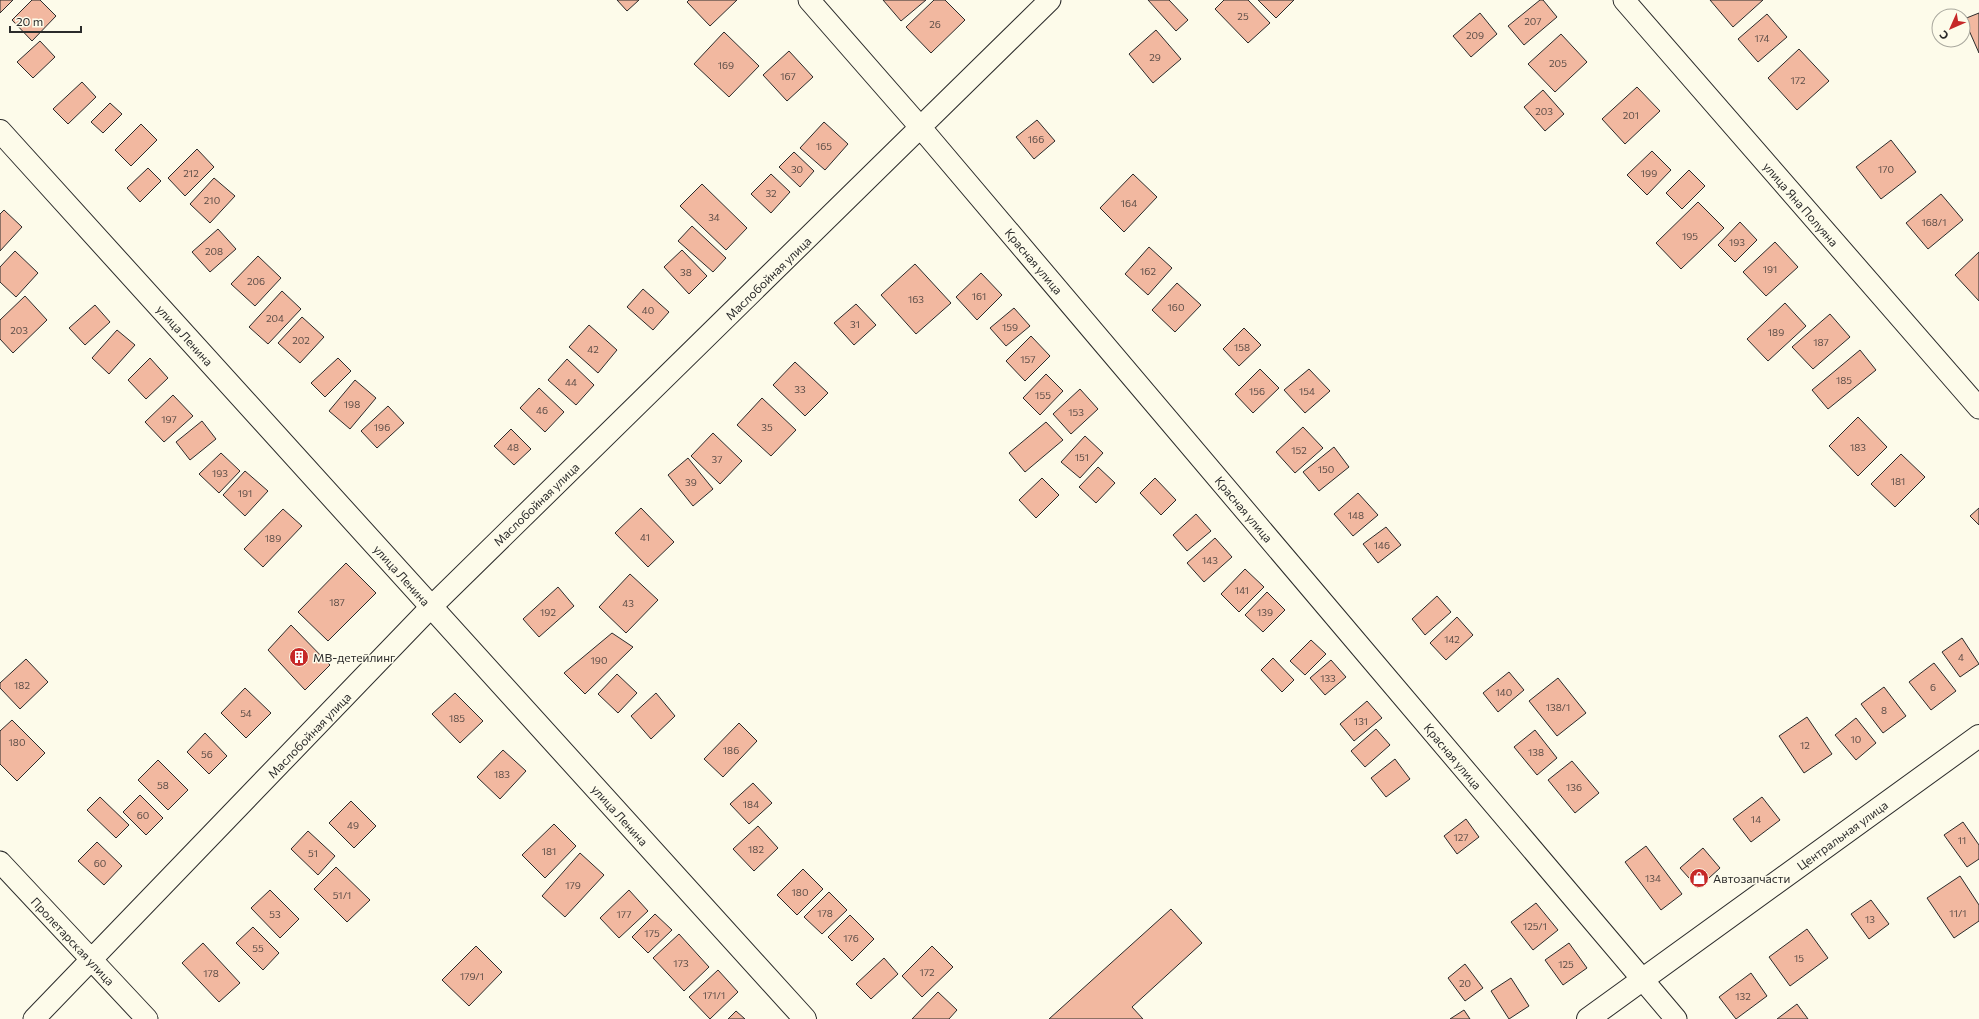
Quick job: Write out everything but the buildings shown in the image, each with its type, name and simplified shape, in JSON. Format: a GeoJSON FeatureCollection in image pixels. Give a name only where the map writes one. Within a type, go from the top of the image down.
{"type":"FeatureCollection","features":[{"type":"Feature","properties":{"kind":"street","name":"Красная улица"},"geometry":{"type":"LineString","coordinates":[[809,0],[921,128],[1676,1019]]}},
{"type":"Feature","properties":{"kind":"street","name":"Маслобойная улица"},"geometry":{"type":"LineString","coordinates":[[34,1019],[92,961],[431,607],[1050,0]]}},
{"type":"Feature","properties":{"kind":"street","name":"улица Яна Полуяна"},"geometry":{"type":"LineString","coordinates":[[1624,0],[1979,408]]}},
{"type":"Feature","properties":{"kind":"street","name":"улица Ленина"},"geometry":{"type":"LineString","coordinates":[[0,131],[805,1019]]}},
{"type":"Feature","properties":{"kind":"street","name":"Центральная улица"},"geometry":{"type":"LineString","coordinates":[[1588,1019],[1979,736]]}},
{"type":"Feature","properties":{"kind":"street","name":"Пролетарская улица"},"geometry":{"type":"LineString","coordinates":[[0,862],[147,1019]]}},
{"type":"Feature","properties":{"kind":"place","name":"MB-детейлинг"},"geometry":{"type":"Point","coordinates":[299,657]}},
{"type":"Feature","properties":{"kind":"place","name":"Автозапчасти"},"geometry":{"type":"Point","coordinates":[1699,878]}}]}
